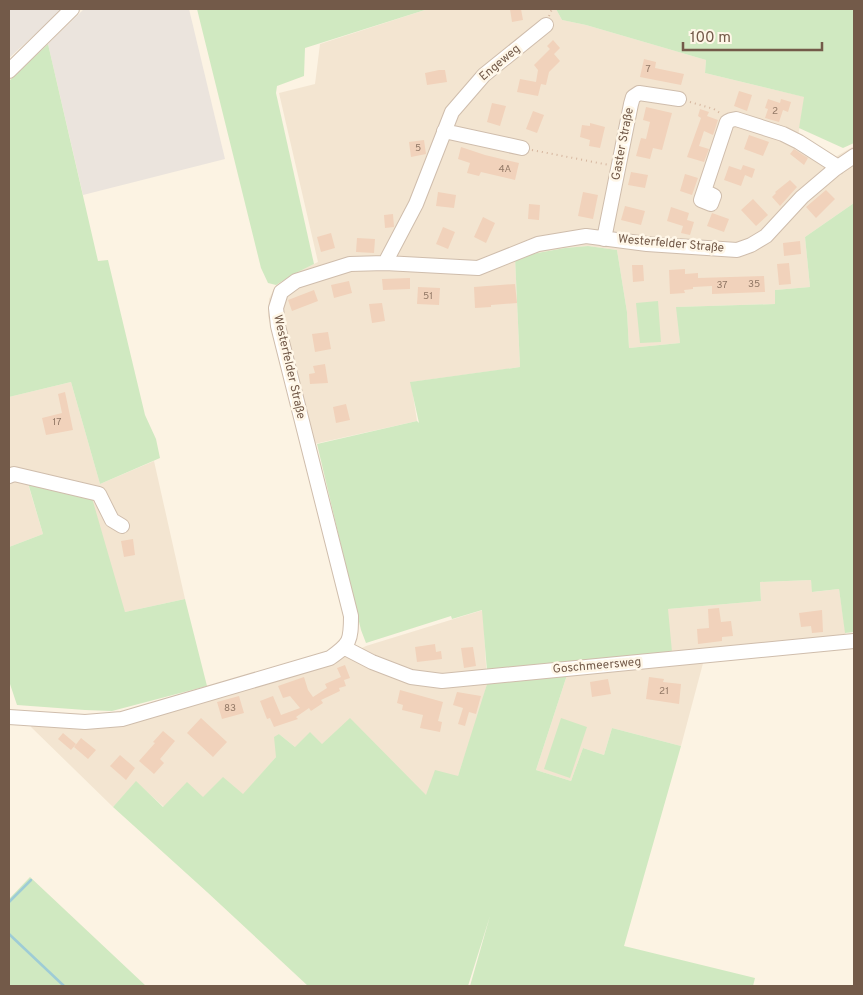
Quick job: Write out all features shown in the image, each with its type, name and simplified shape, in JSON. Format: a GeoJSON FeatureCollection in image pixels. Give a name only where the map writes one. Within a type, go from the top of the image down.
{"type":"FeatureCollection","features":[{"type":"Feature","properties":{"kind":"street"},"geometry":{"type":"LineString","coordinates":[[9,71],[72,9]]}},
{"type":"Feature","properties":{"kind":"street","name":"Engeweg"},"geometry":{"type":"LineString","coordinates":[[385,264],[416,204],[452,112],[484,75],[546,25]]}},
{"type":"Feature","properties":{"kind":"street","name":"Gaster Straße"},"geometry":{"type":"LineString","coordinates":[[604,238],[633,97],[639,93],[679,99]]}},
{"type":"Feature","properties":{"kind":"street"},"geometry":{"type":"LineString","coordinates":[[704,191],[727,122],[736,119],[783,134],[838,167]]}},
{"type":"Feature","properties":{"kind":"street"},"geometry":{"type":"LineString","coordinates":[[444,131],[522,148]]}},
{"type":"Feature","properties":{"kind":"street","name":"Westerfelder Straße"},"geometry":{"type":"LineString","coordinates":[[345,648],[351,635],[350,616],[278,326],[276,308],[281,292],[296,281],[350,264],[478,268],[538,244],[586,236],[647,244],[737,250],[751,245],[766,236],[802,197],[854,156]]}},
{"type":"Feature","properties":{"kind":"street"},"geometry":{"type":"LineString","coordinates":[[9,476],[14,474],[99,494],[112,520],[122,526]]}},
{"type":"Feature","properties":{"kind":"street","name":"Goschmeersweg"},"geometry":{"type":"LineString","coordinates":[[345,648],[372,662],[411,677],[442,681],[854,641]]}},
{"type":"Feature","properties":{"kind":"street"},"geometry":{"type":"LineString","coordinates":[[9,716],[85,722],[122,719],[330,658],[345,648]]}},
{"type":"Feature","properties":{"kind":"path"},"geometry":{"type":"LineString","coordinates":[[679,99],[714,108],[731,120]]}},
{"type":"Feature","properties":{"kind":"path"},"geometry":{"type":"LineString","coordinates":[[522,148],[618,166]]}},
{"type":"Feature","properties":{"kind":"shaded area"},"geometry":{"type":"Polygon","coordinates":[[[9,9],[63,9],[9,58],[9,9]]]}},
{"type":"Feature","properties":{"kind":"shaded area"},"geometry":{"type":"Polygon","coordinates":[[[84,9],[189,9],[225,159],[83,195],[48,44],[84,9]]]}},
{"type":"Feature","properties":{"kind":"shaded area"},"geometry":{"type":"Polygon","coordinates":[[[428,9],[556,9],[562,20],[586,25],[706,60],[705,73],[805,97],[798,136],[832,159],[854,146],[854,203],[805,237],[810,287],[775,290],[775,304],[677,307],[680,343],[629,348],[627,312],[617,250],[588,246],[515,257],[520,367],[411,382],[417,421],[301,447],[268,316],[269,299],[276,285],[318,262],[279,93],[315,84],[320,44],[428,9]]]}},
{"type":"Feature","properties":{"kind":"shaded area"},"geometry":{"type":"Polygon","coordinates":[[[71,382],[100,484],[154,461],[185,599],[125,612],[28,484],[43,534],[9,547],[9,397],[71,382]]]}},
{"type":"Feature","properties":{"kind":"shaded area"},"geometry":{"type":"Polygon","coordinates":[[[811,580],[813,592],[839,589],[846,636],[706,652],[681,746],[612,728],[604,755],[583,748],[571,781],[536,770],[567,675],[668,609],[761,601],[760,582],[811,580]]]}},
{"type":"Feature","properties":{"kind":"shaded area"},"geometry":{"type":"Polygon","coordinates":[[[483,610],[487,684],[479,713],[458,776],[426,796],[321,744],[295,747],[279,734],[276,757],[243,795],[203,797],[164,807],[136,782],[113,807],[31,727],[32,724],[87,726],[337,660],[366,646],[483,610]]]}},
{"type":"Feature","properties":{"kind":"green space"},"geometry":{"type":"Polygon","coordinates":[[[197,9],[428,9],[305,48],[304,76],[277,86],[276,93],[314,264],[276,285],[268,283],[261,268],[197,9]]]}},
{"type":"Feature","properties":{"kind":"green space"},"geometry":{"type":"Polygon","coordinates":[[[556,9],[854,9],[854,143],[843,148],[799,128],[804,97],[705,73],[706,60],[586,25],[562,20],[556,9]]]}},
{"type":"Feature","properties":{"kind":"green space"},"geometry":{"type":"Polygon","coordinates":[[[48,44],[98,261],[108,260],[145,415],[156,439],[160,458],[100,484],[71,382],[9,397],[9,81],[48,44]]]}},
{"type":"Feature","properties":{"kind":"green space"},"geometry":{"type":"Polygon","coordinates":[[[854,203],[854,632],[845,633],[839,589],[812,592],[811,580],[760,582],[761,601],[668,609],[672,652],[487,671],[482,610],[452,619],[451,616],[366,643],[361,630],[317,444],[417,421],[419,423],[410,382],[520,367],[515,257],[588,246],[617,250],[627,312],[629,348],[680,343],[676,307],[775,304],[775,290],[810,287],[805,237],[854,203]]]}},
{"type":"Feature","properties":{"kind":"green space"},"geometry":{"type":"Polygon","coordinates":[[[658,301],[661,342],[640,343],[636,303],[658,301]]]}},
{"type":"Feature","properties":{"kind":"green space"},"geometry":{"type":"Polygon","coordinates":[[[28,483],[92,498],[125,612],[185,599],[207,686],[112,711],[17,705],[9,681],[9,547],[43,534],[28,483]]]}},
{"type":"Feature","properties":{"kind":"green space"},"geometry":{"type":"Polygon","coordinates":[[[567,675],[536,770],[571,781],[583,748],[604,755],[612,728],[681,746],[624,946],[755,978],[753,986],[470,986],[490,916],[468,986],[308,986],[113,807],[136,781],[163,807],[187,782],[203,797],[223,777],[243,794],[276,757],[274,737],[279,734],[295,747],[310,732],[322,744],[350,718],[426,795],[435,770],[458,776],[487,684],[567,675]]]}},
{"type":"Feature","properties":{"kind":"green space"},"geometry":{"type":"Polygon","coordinates":[[[561,718],[587,727],[570,778],[544,769],[561,718]]]}},
{"type":"Feature","properties":{"kind":"green space"},"geometry":{"type":"Polygon","coordinates":[[[30,877],[146,986],[9,986],[9,899],[30,877]]]}},
{"type":"Feature","properties":{"kind":"building"},"geometry":{"type":"Polygon","coordinates":[[[510,9],[521,9],[523,20],[512,22],[510,9]]]}},
{"type":"Feature","properties":{"kind":"building"},"geometry":{"type":"Polygon","coordinates":[[[553,40],[560,48],[554,54],[560,61],[549,72],[546,85],[541,84],[538,96],[517,92],[520,79],[536,82],[538,70],[534,65],[550,49],[547,46],[553,40]]]}},
{"type":"Feature","properties":{"kind":"building"},"geometry":{"type":"Polygon","coordinates":[[[644,59],[656,62],[655,68],[684,74],[681,85],[640,77],[644,59]]]}},
{"type":"Feature","properties":{"kind":"building"},"geometry":{"type":"Polygon","coordinates":[[[445,70],[447,82],[427,85],[425,73],[445,70]]]}},
{"type":"Feature","properties":{"kind":"building"},"geometry":{"type":"Polygon","coordinates":[[[739,91],[752,95],[747,111],[734,106],[739,91]]]}},
{"type":"Feature","properties":{"kind":"building"},"geometry":{"type":"Polygon","coordinates":[[[768,99],[780,103],[781,99],[791,102],[788,112],[783,110],[779,122],[765,118],[768,109],[765,108],[768,99]]]}},
{"type":"Feature","properties":{"kind":"building"},"geometry":{"type":"Polygon","coordinates":[[[492,103],[506,106],[500,126],[487,122],[492,103]]]}},
{"type":"Feature","properties":{"kind":"building"},"geometry":{"type":"Polygon","coordinates":[[[646,107],[672,113],[662,150],[653,148],[650,159],[636,156],[641,138],[646,139],[650,122],[643,120],[646,107]]]}},
{"type":"Feature","properties":{"kind":"building"},"geometry":{"type":"Polygon","coordinates":[[[700,109],[709,112],[707,116],[718,120],[713,135],[704,131],[699,146],[709,149],[704,162],[687,157],[701,118],[698,116],[700,109]]]}},
{"type":"Feature","properties":{"kind":"building"},"geometry":{"type":"Polygon","coordinates":[[[533,111],[544,115],[537,133],[526,129],[533,111]]]}},
{"type":"Feature","properties":{"kind":"building"},"geometry":{"type":"Polygon","coordinates":[[[590,123],[605,127],[600,148],[589,146],[590,140],[580,137],[582,125],[590,126],[590,123]]]}},
{"type":"Feature","properties":{"kind":"building"},"geometry":{"type":"Polygon","coordinates":[[[749,135],[769,142],[763,156],[744,149],[749,135]]]}},
{"type":"Feature","properties":{"kind":"building"},"geometry":{"type":"Polygon","coordinates":[[[424,140],[426,154],[411,157],[409,142],[424,140]]]}},
{"type":"Feature","properties":{"kind":"building"},"geometry":{"type":"Polygon","coordinates":[[[461,147],[519,163],[515,180],[481,172],[479,176],[467,173],[470,163],[458,159],[461,147]]]}},
{"type":"Feature","properties":{"kind":"building"},"geometry":{"type":"Polygon","coordinates":[[[794,149],[808,158],[804,165],[790,154],[794,149]]]}},
{"type":"Feature","properties":{"kind":"building"},"geometry":{"type":"Polygon","coordinates":[[[743,165],[755,169],[752,178],[745,175],[741,186],[724,180],[729,166],[741,170],[743,165]]]}},
{"type":"Feature","properties":{"kind":"building"},"geometry":{"type":"Polygon","coordinates":[[[631,172],[648,175],[645,188],[628,185],[631,172]]]}},
{"type":"Feature","properties":{"kind":"building"},"geometry":{"type":"Polygon","coordinates":[[[685,174],[698,178],[692,195],[680,191],[685,174]]]}},
{"type":"Feature","properties":{"kind":"building"},"geometry":{"type":"Polygon","coordinates":[[[790,180],[797,187],[780,206],[772,197],[775,192],[790,180]]]}},
{"type":"Feature","properties":{"kind":"building"},"geometry":{"type":"Polygon","coordinates":[[[826,190],[835,199],[816,218],[806,207],[826,190]]]}},
{"type":"Feature","properties":{"kind":"building"},"geometry":{"type":"Polygon","coordinates":[[[438,192],[456,195],[454,208],[436,206],[438,192]]]}},
{"type":"Feature","properties":{"kind":"building"},"geometry":{"type":"Polygon","coordinates":[[[583,192],[598,195],[593,219],[578,216],[583,192]]]}},
{"type":"Feature","properties":{"kind":"building"},"geometry":{"type":"Polygon","coordinates":[[[753,199],[768,215],[756,226],[741,210],[753,199]]]}},
{"type":"Feature","properties":{"kind":"building"},"geometry":{"type":"Polygon","coordinates":[[[529,204],[540,205],[539,220],[528,219],[529,204]]]}},
{"type":"Feature","properties":{"kind":"building"},"geometry":{"type":"Polygon","coordinates":[[[625,206],[645,211],[641,225],[621,220],[625,206]]]}},
{"type":"Feature","properties":{"kind":"building"},"geometry":{"type":"Polygon","coordinates":[[[671,207],[689,213],[687,220],[694,222],[690,235],[681,233],[683,226],[667,221],[671,207]]]}},
{"type":"Feature","properties":{"kind":"building"},"geometry":{"type":"Polygon","coordinates":[[[712,213],[729,219],[724,232],[707,226],[712,213]]]}},
{"type":"Feature","properties":{"kind":"building"},"geometry":{"type":"Polygon","coordinates":[[[393,214],[394,227],[385,228],[384,215],[393,214]]]}},
{"type":"Feature","properties":{"kind":"building"},"geometry":{"type":"Polygon","coordinates":[[[483,217],[495,223],[486,243],[474,237],[483,217]]]}},
{"type":"Feature","properties":{"kind":"building"},"geometry":{"type":"Polygon","coordinates":[[[443,227],[455,232],[448,249],[436,244],[443,227]]]}},
{"type":"Feature","properties":{"kind":"building"},"geometry":{"type":"Polygon","coordinates":[[[331,233],[335,248],[321,252],[317,237],[331,233]]]}},
{"type":"Feature","properties":{"kind":"building"},"geometry":{"type":"Polygon","coordinates":[[[357,238],[375,239],[374,253],[356,252],[357,238]]]}},
{"type":"Feature","properties":{"kind":"building"},"geometry":{"type":"Polygon","coordinates":[[[800,241],[801,254],[784,256],[783,243],[800,241]]]}},
{"type":"Feature","properties":{"kind":"building"},"geometry":{"type":"Polygon","coordinates":[[[789,263],[791,284],[779,285],[777,264],[789,263]]]}},
{"type":"Feature","properties":{"kind":"building"},"geometry":{"type":"Polygon","coordinates":[[[632,265],[643,265],[644,281],[633,282],[632,265]]]}},
{"type":"Feature","properties":{"kind":"building"},"geometry":{"type":"Polygon","coordinates":[[[685,269],[685,274],[698,273],[698,278],[764,276],[765,292],[712,294],[712,286],[693,287],[693,289],[684,290],[685,293],[670,294],[669,270],[685,269]]]}},
{"type":"Feature","properties":{"kind":"building"},"geometry":{"type":"Polygon","coordinates":[[[410,278],[410,289],[383,290],[382,279],[410,278]]]}},
{"type":"Feature","properties":{"kind":"building"},"geometry":{"type":"Polygon","coordinates":[[[349,281],[352,293],[334,298],[331,285],[349,281]]]}},
{"type":"Feature","properties":{"kind":"building"},"geometry":{"type":"Polygon","coordinates":[[[515,284],[517,303],[475,308],[474,287],[515,284]]]}},
{"type":"Feature","properties":{"kind":"building"},"geometry":{"type":"Polygon","coordinates":[[[418,287],[440,288],[439,305],[417,304],[418,287]]]}},
{"type":"Feature","properties":{"kind":"building"},"geometry":{"type":"Polygon","coordinates":[[[314,290],[318,301],[292,311],[288,300],[314,290]]]}},
{"type":"Feature","properties":{"kind":"building"},"geometry":{"type":"Polygon","coordinates":[[[382,303],[385,321],[372,323],[369,304],[382,303]]]}},
{"type":"Feature","properties":{"kind":"building"},"geometry":{"type":"Polygon","coordinates":[[[328,332],[331,349],[315,352],[312,334],[328,332]]]}},
{"type":"Feature","properties":{"kind":"building"},"geometry":{"type":"Polygon","coordinates":[[[325,364],[328,383],[310,384],[309,374],[315,373],[313,366],[325,364]]]}},
{"type":"Feature","properties":{"kind":"building"},"geometry":{"type":"Polygon","coordinates":[[[65,392],[73,430],[46,435],[42,418],[62,413],[58,394],[65,392]]]}},
{"type":"Feature","properties":{"kind":"building"},"geometry":{"type":"Polygon","coordinates":[[[346,404],[350,420],[336,423],[333,407],[346,404]]]}},
{"type":"Feature","properties":{"kind":"building"},"geometry":{"type":"Polygon","coordinates":[[[133,539],[135,555],[124,557],[121,541],[133,539]]]}},
{"type":"Feature","properties":{"kind":"building"},"geometry":{"type":"Polygon","coordinates":[[[719,608],[721,622],[731,621],[733,636],[722,637],[722,641],[698,644],[697,629],[709,628],[708,609],[719,608]]]}},
{"type":"Feature","properties":{"kind":"building"},"geometry":{"type":"Polygon","coordinates":[[[822,610],[823,632],[812,633],[811,626],[801,627],[799,613],[822,610]]]}},
{"type":"Feature","properties":{"kind":"building"},"geometry":{"type":"Polygon","coordinates":[[[435,644],[436,652],[441,651],[442,659],[417,662],[415,647],[435,644]]]}},
{"type":"Feature","properties":{"kind":"building"},"geometry":{"type":"Polygon","coordinates":[[[473,647],[476,666],[464,668],[461,648],[473,647]]]}},
{"type":"Feature","properties":{"kind":"building"},"geometry":{"type":"Polygon","coordinates":[[[345,665],[350,678],[344,680],[346,686],[339,688],[340,691],[321,700],[323,703],[311,711],[309,708],[296,717],[298,719],[274,727],[270,718],[267,719],[260,701],[273,696],[281,715],[300,708],[290,696],[283,698],[278,686],[304,677],[308,690],[313,697],[327,688],[325,684],[341,677],[337,668],[345,665]]]}},
{"type":"Feature","properties":{"kind":"building"},"geometry":{"type":"Polygon","coordinates":[[[649,677],[664,679],[663,682],[681,684],[679,704],[646,699],[649,677]]]}},
{"type":"Feature","properties":{"kind":"building"},"geometry":{"type":"Polygon","coordinates":[[[608,679],[611,694],[592,697],[590,682],[608,679]]]}},
{"type":"Feature","properties":{"kind":"building"},"geometry":{"type":"Polygon","coordinates":[[[400,690],[443,702],[438,721],[442,722],[440,732],[420,728],[423,715],[402,710],[403,705],[397,703],[400,690]]]}},
{"type":"Feature","properties":{"kind":"building"},"geometry":{"type":"Polygon","coordinates":[[[457,692],[481,696],[476,714],[469,712],[465,726],[458,724],[463,708],[453,705],[457,692]]]}},
{"type":"Feature","properties":{"kind":"building"},"geometry":{"type":"Polygon","coordinates":[[[239,696],[244,713],[222,719],[217,702],[239,696]]]}},
{"type":"Feature","properties":{"kind":"building"},"geometry":{"type":"Polygon","coordinates":[[[201,718],[227,742],[213,757],[187,733],[201,718]]]}},
{"type":"Feature","properties":{"kind":"building"},"geometry":{"type":"Polygon","coordinates":[[[163,731],[175,741],[160,759],[164,763],[154,774],[139,761],[163,731]]]}},
{"type":"Feature","properties":{"kind":"building"},"geometry":{"type":"Polygon","coordinates":[[[63,733],[76,744],[71,750],[58,739],[63,733]]]}},
{"type":"Feature","properties":{"kind":"building"},"geometry":{"type":"Polygon","coordinates":[[[81,738],[96,750],[88,759],[74,747],[81,738]]]}},
{"type":"Feature","properties":{"kind":"building"},"geometry":{"type":"Polygon","coordinates":[[[120,755],[135,768],[126,780],[110,766],[120,755]]]}},
{"type":"Feature","properties":{"kind":"waterway"},"geometry":{"type":"LineString","coordinates":[[9,902],[31,880]]}},
{"type":"Feature","properties":{"kind":"waterway"},"geometry":{"type":"LineString","coordinates":[[9,934],[64,986]]}}]}
